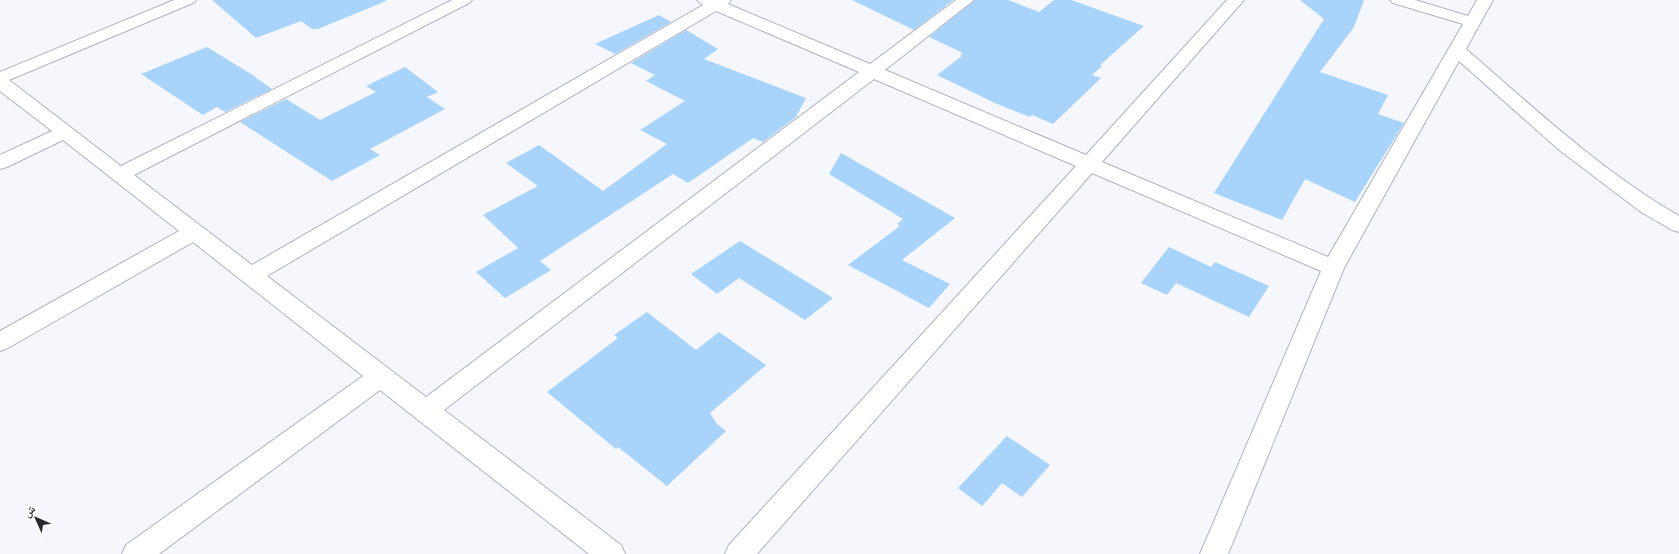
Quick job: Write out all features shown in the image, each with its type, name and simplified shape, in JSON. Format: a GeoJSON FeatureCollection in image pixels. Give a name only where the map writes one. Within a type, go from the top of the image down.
{"type":"FeatureCollection","features":[{"type":"Feature","properties":{"kind":"street"},"geometry":{"type":"LineString","coordinates":[[0,78],[188,0]]}},
{"type":"Feature","properties":{"kind":"street"},"geometry":{"type":"LineString","coordinates":[[120,174],[464,0]]}},
{"type":"Feature","properties":{"kind":"street"},"geometry":{"type":"LineString","coordinates":[[425,411],[966,0]]}},
{"type":"Feature","properties":{"kind":"street"},"geometry":{"type":"LineString","coordinates":[[739,554],[1088,163],[1236,0]]}},
{"type":"Feature","properties":{"kind":"street"},"geometry":{"type":"LineString","coordinates":[[1398,0],[1472,22]]}},
{"type":"Feature","properties":{"kind":"street"},"geometry":{"type":"LineString","coordinates":[[1214,554],[1333,268],[1485,0]]}},
{"type":"Feature","properties":{"kind":"street"},"geometry":{"type":"LineString","coordinates":[[250,276],[714,2],[1333,268]]}},
{"type":"Feature","properties":{"kind":"street"},"geometry":{"type":"LineString","coordinates":[[1456,49],[1565,145],[1648,207],[1679,225]]}},
{"type":"Feature","properties":{"kind":"street"},"geometry":{"type":"LineString","coordinates":[[0,82],[611,554]]}},
{"type":"Feature","properties":{"kind":"street"},"geometry":{"type":"LineString","coordinates":[[0,163],[65,132]]}},
{"type":"Feature","properties":{"kind":"street"},"geometry":{"type":"LineString","coordinates":[[0,342],[194,232]]}},
{"type":"Feature","properties":{"kind":"street"},"geometry":{"type":"LineString","coordinates":[[136,554],[381,376]]}},
{"type":"Feature","properties":{"kind":"building"},"geometry":{"type":"Polygon","coordinates":[[[212,0],[386,1],[318,29],[312,29],[301,21],[256,38],[212,0]]]}},
{"type":"Feature","properties":{"kind":"building"},"geometry":{"type":"Polygon","coordinates":[[[852,0],[953,0],[914,30],[852,0]]]}},
{"type":"Feature","properties":{"kind":"building"},"geometry":{"type":"Polygon","coordinates":[[[975,0],[1008,0],[1039,12],[1054,0],[1071,0],[1144,26],[1100,65],[1102,66],[1092,75],[1101,78],[1053,124],[1032,115],[1030,117],[997,104],[937,75],[962,56],[960,55],[963,53],[929,37],[975,0]]]}},
{"type":"Feature","properties":{"kind":"building"},"geometry":{"type":"Polygon","coordinates":[[[1300,0],[1364,0],[1354,27],[1320,72],[1388,95],[1378,114],[1404,123],[1355,202],[1305,179],[1282,220],[1214,193],[1324,19],[1300,0]]]}},
{"type":"Feature","properties":{"kind":"building"},"geometry":{"type":"Polygon","coordinates":[[[659,15],[671,22],[615,54],[595,44],[659,15]]]}},
{"type":"Feature","properties":{"kind":"building"},"geometry":{"type":"Polygon","coordinates":[[[686,30],[718,49],[704,59],[806,98],[796,117],[763,142],[753,138],[688,183],[673,174],[540,261],[551,270],[505,298],[476,272],[518,248],[483,215],[538,186],[506,163],[539,145],[603,191],[667,144],[640,130],[685,101],[646,81],[655,75],[631,63],[686,30]]]}},
{"type":"Feature","properties":{"kind":"building"},"geometry":{"type":"Polygon","coordinates":[[[207,47],[251,74],[272,89],[225,112],[217,107],[203,115],[141,74],[207,47]]]}},
{"type":"Feature","properties":{"kind":"building"},"geometry":{"type":"Polygon","coordinates":[[[405,67],[438,92],[427,97],[445,109],[370,149],[380,155],[332,181],[240,122],[286,99],[320,120],[376,92],[366,86],[405,67]]]}},
{"type":"Feature","properties":{"kind":"building"},"geometry":{"type":"Polygon","coordinates":[[[841,153],[955,218],[902,260],[950,284],[929,308],[848,265],[900,226],[897,224],[903,219],[829,174],[841,153]]]}},
{"type":"Feature","properties":{"kind":"building"},"geometry":{"type":"Polygon","coordinates":[[[740,241],[833,298],[805,320],[739,278],[717,294],[691,274],[740,241]]]}},
{"type":"Feature","properties":{"kind":"building"},"geometry":{"type":"Polygon","coordinates":[[[1169,247],[1211,267],[1215,262],[1269,286],[1249,317],[1176,283],[1167,295],[1141,283],[1169,247]]]}},
{"type":"Feature","properties":{"kind":"building"},"geometry":{"type":"Polygon","coordinates":[[[647,312],[696,350],[719,332],[766,365],[710,413],[717,424],[726,431],[667,486],[618,447],[616,449],[547,392],[618,338],[614,335],[647,312]]]}},
{"type":"Feature","properties":{"kind":"building"},"geometry":{"type":"Polygon","coordinates":[[[1007,436],[1050,465],[1022,497],[1002,483],[982,506],[958,488],[1007,436]]]}}]}
